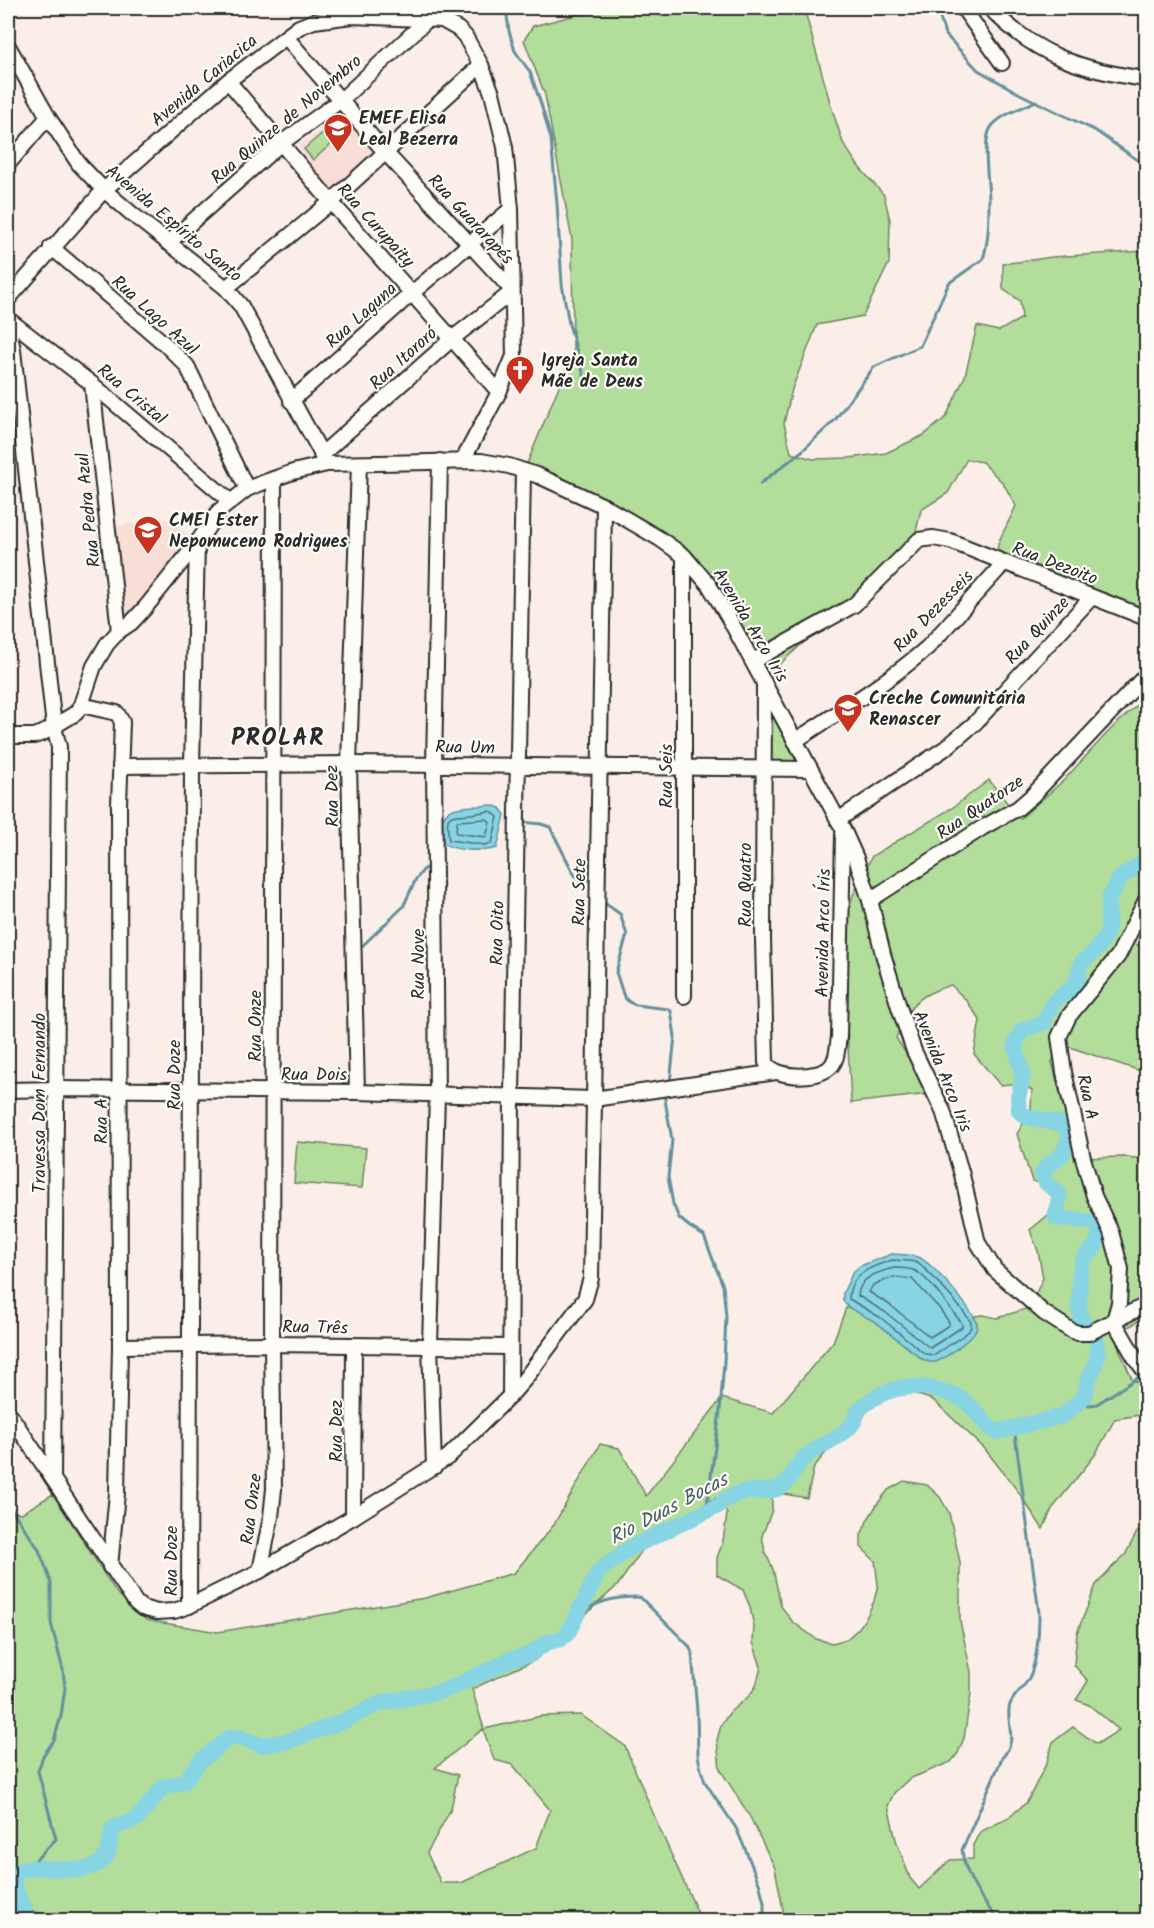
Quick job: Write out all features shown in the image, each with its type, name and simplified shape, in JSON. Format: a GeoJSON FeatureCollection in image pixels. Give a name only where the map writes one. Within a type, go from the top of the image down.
{"type":"FeatureCollection","features":[{"type":"Feature","properties":{"kind":"street"},"geometry":{"type":"LineString","coordinates":[[963,8],[1002,63]]}},
{"type":"Feature","properties":{"kind":"street"},"geometry":{"type":"LineString","coordinates":[[990,8],[1018,33],[1063,60],[1085,68],[1146,79]]}},
{"type":"Feature","properties":{"kind":"street","name":"Avenida Cariacica"},"geometry":{"type":"LineString","coordinates":[[8,299],[51,247],[104,190],[228,81],[298,27],[331,18],[370,16],[415,18],[426,21],[442,20],[458,29],[469,44],[481,65],[492,93],[502,128],[511,209],[514,356],[500,392],[463,460]]}},
{"type":"Feature","properties":{"kind":"street","name":"Rua Quinze de Novembro"},"geometry":{"type":"LineString","coordinates":[[168,243],[280,144],[341,100],[426,21]]}},
{"type":"Feature","properties":{"kind":"street","name":"Rua Guararapés"},"geometry":{"type":"LineString","coordinates":[[286,37],[385,152],[512,291]]}},
{"type":"Feature","properties":{"kind":"street","name":"Avenida Espírito Santo"},"geometry":{"type":"LineString","coordinates":[[8,46],[48,117],[74,157],[104,190],[226,288],[241,306],[324,460]]}},
{"type":"Feature","properties":{"kind":"street"},"geometry":{"type":"LineString","coordinates":[[226,288],[331,202],[481,65]]}},
{"type":"Feature","properties":{"kind":"street","name":"Rua Curupaity"},"geometry":{"type":"LineString","coordinates":[[228,81],[280,144],[500,392]]}},
{"type":"Feature","properties":{"kind":"street"},"geometry":{"type":"LineString","coordinates":[[8,164],[48,117]]}},
{"type":"Feature","properties":{"kind":"street","name":"Rua Laguna"},"geometry":{"type":"LineString","coordinates":[[291,401],[412,293],[511,209]]}},
{"type":"Feature","properties":{"kind":"street","name":"Rua Lago Azul"},"geometry":{"type":"LineString","coordinates":[[51,247],[173,351],[187,366],[247,489]]}},
{"type":"Feature","properties":{"kind":"street","name":"Rua Itororó"},"geometry":{"type":"LineString","coordinates":[[324,460],[453,338],[512,291]]}},
{"type":"Feature","properties":{"kind":"street","name":"Rua Cristal"},"geometry":{"type":"LineString","coordinates":[[8,318],[92,384],[230,501]]}},
{"type":"Feature","properties":{"kind":"street","name":"Travessa Dom Fernando"},"geometry":{"type":"LineString","coordinates":[[8,324],[13,350],[54,727],[59,747],[53,1479]]}},
{"type":"Feature","properties":{"kind":"street","name":"Rua Pedra Azul"},"geometry":{"type":"LineString","coordinates":[[92,384],[119,632]]}},
{"type":"Feature","properties":{"kind":"street","name":"Avenida Arco Iris"},"geometry":{"type":"LineString","coordinates":[[81,705],[89,678],[100,654],[119,632],[131,623],[219,511],[247,489],[324,460],[359,464],[463,460],[495,463],[523,471],[552,481],[604,506],[684,556],[709,585],[764,680],[841,824],[870,900],[883,954],[910,1040],[945,1118],[978,1243],[986,1257],[1007,1282],[1044,1313],[1078,1333],[1094,1331],[1146,1305]]}},
{"type":"Feature","properties":{"kind":"street","name":"Rua Nove"},"geometry":{"type":"LineString","coordinates":[[434,1467],[430,1345],[437,1094],[434,765],[440,461]]}},
{"type":"Feature","properties":{"kind":"street","name":"Rua Dez"},"geometry":{"type":"LineString","coordinates":[[357,1092],[349,764],[359,464]]}},
{"type":"Feature","properties":{"kind":"street","name":"Rua Oito"},"geometry":{"type":"LineString","coordinates":[[510,1396],[512,1095],[523,471]]}},
{"type":"Feature","properties":{"kind":"street","name":"Rua Onze"},"geometry":{"type":"LineString","coordinates":[[260,1571],[274,1489],[272,1344],[274,479]]}},
{"type":"Feature","properties":{"kind":"street","name":"Rua Sete"},"geometry":{"type":"LineString","coordinates":[[510,1396],[585,1299],[591,1278],[604,506]]}},
{"type":"Feature","properties":{"kind":"street","name":"Rua Dezoito"},"geometry":{"type":"LineString","coordinates":[[753,661],[854,605],[919,540],[933,537],[950,541],[1146,618]]}},
{"type":"Feature","properties":{"kind":"street","name":"Rua Doze"},"geometry":{"type":"LineString","coordinates":[[189,1606],[192,765],[196,543]]}},
{"type":"Feature","properties":{"kind":"street","name":"Rua Seis"},"geometry":{"type":"LineString","coordinates":[[684,556],[684,996]]}},
{"type":"Feature","properties":{"kind":"street","name":"Rua Dezesseis"},"geometry":{"type":"LineString","coordinates":[[795,741],[891,677],[928,647],[1004,563]]}},
{"type":"Feature","properties":{"kind":"street","name":"Rua Quinze"},"geometry":{"type":"LineString","coordinates":[[841,824],[947,747],[975,723],[1092,597]]}},
{"type":"Feature","properties":{"kind":"street","name":"Rua Quatorze"},"geometry":{"type":"LineString","coordinates":[[870,900],[992,822],[1018,808],[1146,675]]}},
{"type":"Feature","properties":{"kind":"street","name":"Rua Quatro"},"geometry":{"type":"LineString","coordinates":[[764,680],[763,939],[766,1062],[768,1066],[783,1073]]}},
{"type":"Feature","properties":{"kind":"street"},"geometry":{"type":"LineString","coordinates":[[8,736],[34,736],[72,716],[81,705]]}},
{"type":"Feature","properties":{"kind":"street","name":"Rua A"},"geometry":{"type":"LineString","coordinates":[[81,705],[120,715],[122,722],[118,1089],[120,1346],[117,1493],[110,1567]]}},
{"type":"Feature","properties":{"kind":"street","name":"Rua Um"},"geometry":{"type":"LineString","coordinates":[[120,766],[349,764],[810,769]]}},
{"type":"Feature","properties":{"kind":"street","name":"Avenida Arco Íris"},"geometry":{"type":"LineString","coordinates":[[783,1073],[809,1075],[829,1068],[835,1060],[839,1037],[841,824]]}},
{"type":"Feature","properties":{"kind":"street","name":"Rua A"},"geometry":{"type":"LineString","coordinates":[[1114,1321],[1119,1303],[1121,1269],[1111,1232],[1094,1196],[1083,1158],[1064,1072],[1059,1037],[1069,1016],[1118,956],[1146,900]]}},
{"type":"Feature","properties":{"kind":"street","name":"Rua Dois"},"geometry":{"type":"LineString","coordinates":[[8,1090],[357,1092],[594,1099],[783,1073]]}},
{"type":"Feature","properties":{"kind":"street"},"geometry":{"type":"LineString","coordinates":[[1114,1321],[1146,1373]]}},
{"type":"Feature","properties":{"kind":"street","name":"Rua Três"},"geometry":{"type":"LineString","coordinates":[[120,1346],[272,1344],[510,1347]]}},
{"type":"Feature","properties":{"kind":"street","name":"Rua Dez"},"geometry":{"type":"LineString","coordinates":[[353,1517],[354,1346]]}},
{"type":"Feature","properties":{"kind":"street"},"geometry":{"type":"LineString","coordinates":[[8,1412],[131,1597],[142,1608],[164,1612],[189,1606],[260,1571],[434,1467],[457,1449],[510,1396]]}},
{"type":"Feature","properties":{"kind":"shaded area","name":"EMEF Elisa Leal Bezerra"},"geometry":{"type":"Polygon","coordinates":[[[337,119],[350,124],[376,153],[331,190],[302,156],[299,145],[337,119]]]}},
{"type":"Feature","properties":{"kind":"shaded area","name":"CMEI Ester Nepomuceno Rodrigues"},"geometry":{"type":"Polygon","coordinates":[[[170,519],[191,539],[132,616],[124,618],[115,526],[170,519]]]}},
{"type":"Feature","properties":{"kind":"green space"},"geometry":{"type":"Polygon","coordinates":[[[604,8],[804,8],[843,143],[859,167],[884,195],[890,220],[889,263],[863,316],[817,325],[792,389],[784,423],[791,453],[813,459],[849,458],[886,453],[924,435],[946,417],[965,376],[977,326],[999,331],[1022,318],[1020,301],[1003,289],[1003,264],[1052,257],[1146,251],[1146,622],[1083,600],[997,550],[1016,506],[1003,483],[982,462],[967,459],[948,493],[921,510],[913,544],[772,671],[757,655],[683,555],[524,471],[573,352],[572,240],[545,95],[524,40],[533,26],[604,8]]]}},
{"type":"Feature","properties":{"kind":"green space"},"geometry":{"type":"Polygon","coordinates":[[[326,130],[335,141],[313,160],[304,149],[326,130]]]}},
{"type":"Feature","properties":{"kind":"green space"},"geometry":{"type":"Polygon","coordinates":[[[1146,697],[1146,911],[1131,941],[1146,950],[1146,1073],[1061,1044],[1052,1062],[1072,1139],[1080,1158],[1146,1159],[1146,1317],[1123,1330],[1123,1318],[1119,1349],[1132,1379],[1146,1387],[1146,1414],[1115,1419],[1095,1455],[1052,1509],[1043,1529],[1017,1490],[984,1448],[933,1400],[894,1387],[850,1423],[814,1467],[807,1498],[772,1492],[772,1510],[762,1536],[765,1552],[773,1569],[781,1606],[792,1621],[816,1639],[832,1643],[847,1639],[859,1628],[874,1601],[878,1585],[875,1561],[861,1547],[861,1535],[868,1519],[888,1490],[904,1481],[927,1485],[940,1497],[949,1513],[960,1562],[960,1621],[971,1672],[971,1693],[964,1738],[958,1753],[951,1762],[909,1779],[894,1793],[888,1806],[896,1840],[910,1878],[919,1889],[950,1860],[973,1859],[973,1845],[980,1832],[1008,1818],[1027,1802],[1047,1762],[1053,1742],[1073,1727],[1097,1744],[1119,1730],[1089,1705],[1076,1700],[1088,1681],[1074,1665],[1077,1633],[1096,1585],[1125,1555],[1137,1532],[1146,1529],[1146,1920],[785,1920],[775,1868],[749,1815],[720,1769],[717,1740],[721,1725],[730,1712],[749,1696],[756,1686],[761,1667],[753,1642],[754,1627],[750,1607],[743,1590],[717,1575],[717,1558],[723,1541],[727,1514],[719,1498],[715,1498],[652,1536],[618,1585],[535,1660],[472,1689],[484,1729],[541,1716],[581,1715],[625,1746],[701,1920],[8,1920],[8,1505],[14,1512],[22,1513],[53,1494],[116,1592],[146,1620],[218,1632],[425,1598],[514,1573],[553,1526],[600,1444],[619,1448],[646,1496],[722,1398],[773,1413],[833,1342],[846,1308],[854,1309],[874,1321],[922,1359],[977,1324],[974,1316],[997,1318],[1029,1308],[1043,1278],[1038,1251],[1030,1230],[1059,1206],[1054,1186],[1032,1181],[1017,1134],[1031,1109],[1032,1090],[1021,1083],[1000,1085],[974,1054],[980,1020],[966,1000],[951,985],[922,997],[910,1009],[896,1038],[929,1094],[851,1103],[842,933],[853,895],[872,856],[952,808],[989,780],[1020,819],[1064,780],[1110,730],[1146,697]],[[483,1729],[435,1768],[458,1775],[451,1809],[427,1853],[441,1883],[461,1883],[536,1848],[550,1810],[513,1765],[494,1760],[483,1729]]]}},
{"type":"Feature","properties":{"kind":"green space"},"geometry":{"type":"Polygon","coordinates":[[[768,706],[798,765],[775,765],[769,762],[768,706]]]}},
{"type":"Feature","properties":{"kind":"green space"},"geometry":{"type":"Polygon","coordinates":[[[297,1142],[366,1148],[362,1188],[294,1183],[297,1142]]]}},
{"type":"Feature","properties":{"kind":"water"},"geometry":{"type":"Polygon","coordinates":[[[491,805],[500,808],[505,815],[497,848],[469,850],[454,848],[443,843],[442,819],[446,813],[460,807],[491,805]]]}},
{"type":"Feature","properties":{"kind":"water"},"geometry":{"type":"Polygon","coordinates":[[[892,1254],[913,1256],[926,1262],[954,1290],[976,1321],[975,1331],[965,1342],[935,1362],[922,1359],[877,1323],[848,1307],[843,1301],[843,1293],[853,1272],[860,1266],[892,1254]]]}},
{"type":"Feature","properties":{"kind":"waterway"},"geometry":{"type":"LineString","coordinates":[[506,8],[515,51],[530,72],[551,139],[562,284],[569,324],[584,376]]}},
{"type":"Feature","properties":{"kind":"waterway"},"geometry":{"type":"LineString","coordinates":[[937,8],[945,34],[978,70],[1020,94],[1096,131],[1146,166]]}},
{"type":"Feature","properties":{"kind":"waterway"},"geometry":{"type":"LineString","coordinates":[[760,484],[802,451],[835,420],[874,367],[920,346],[949,283],[983,259],[989,222],[986,161],[989,132],[1001,118],[1036,101]]}},
{"type":"Feature","properties":{"kind":"waterway"},"geometry":{"type":"LineString","coordinates":[[521,822],[550,827],[574,874],[581,882]]}},
{"type":"Feature","properties":{"kind":"waterway","name":"Rio Duas Bocas"},"geometry":{"type":"LineString","coordinates":[[17,1920],[23,1917],[25,1909],[14,1886],[15,1873],[38,1868],[89,1868],[99,1863],[107,1855],[113,1828],[137,1819],[163,1787],[184,1782],[200,1761],[231,1737],[262,1745],[288,1741],[341,1722],[381,1703],[444,1691],[510,1659],[529,1655],[546,1643],[560,1639],[568,1633],[599,1571],[630,1548],[718,1506],[727,1498],[746,1492],[779,1488],[788,1481],[804,1458],[845,1432],[852,1425],[861,1408],[884,1393],[909,1387],[922,1387],[948,1393],[965,1401],[987,1425],[997,1432],[1063,1416],[1085,1396],[1098,1351],[1096,1338],[1083,1324],[1079,1309],[1080,1272],[1083,1259],[1095,1247],[1100,1234],[1098,1227],[1092,1222],[1056,1218],[1059,1193],[1046,1183],[1042,1174],[1047,1166],[1063,1154],[1071,1132],[1060,1124],[1031,1118],[1019,1111],[1018,1098],[1023,1076],[1015,1045],[1022,1030],[1044,1023],[1054,1001],[1076,985],[1081,963],[1105,938],[1108,928],[1109,899],[1120,878],[1146,860]]}},
{"type":"Feature","properties":{"kind":"waterway"},"geometry":{"type":"LineString","coordinates":[[360,948],[403,907],[416,879],[425,868]]}},
{"type":"Feature","properties":{"kind":"waterway"},"geometry":{"type":"LineString","coordinates":[[602,901],[620,914],[627,935],[616,972],[624,997],[636,1005],[671,1011],[675,1036],[670,1083]]}},
{"type":"Feature","properties":{"kind":"waterway"},"geometry":{"type":"LineString","coordinates":[[664,1094],[672,1140],[668,1177],[673,1204],[679,1218],[704,1236],[723,1286],[726,1316],[724,1362],[720,1411],[706,1512]]}},
{"type":"Feature","properties":{"kind":"waterway"},"geometry":{"type":"LineString","coordinates":[[1078,1403],[1097,1404],[1139,1377]]}},
{"type":"Feature","properties":{"kind":"waterway"},"geometry":{"type":"LineString","coordinates":[[998,1920],[970,1878],[962,1850],[1002,1758],[1010,1746],[1010,1705],[1029,1678],[1037,1646],[1039,1613],[1014,1427]]}},
{"type":"Feature","properties":{"kind":"waterway"},"geometry":{"type":"LineString","coordinates":[[8,1504],[38,1548],[51,1583],[51,1623],[63,1670],[65,1688],[61,1716],[54,1740],[43,1756],[38,1771],[56,1839],[29,1867]]}},
{"type":"Feature","properties":{"kind":"waterway"},"geometry":{"type":"LineString","coordinates":[[575,1619],[589,1608],[604,1601],[640,1597],[689,1646],[692,1653],[698,1755],[701,1770],[705,1782],[736,1828],[746,1851],[760,1886],[764,1903],[764,1920]]}},
{"type":"Feature","properties":{"kind":"waterway"},"geometry":{"type":"LineString","coordinates":[[25,1910],[62,1920]]}},
{"type":"Feature","properties":{"kind":"place","name":"EMEF Elisa Leal Bezerra"},"geometry":{"type":"Point","coordinates":[338,154]}},
{"type":"Feature","properties":{"kind":"place","name":"Igreja Santa Mãe de Deus"},"geometry":{"type":"Point","coordinates":[520,396]}},
{"type":"Feature","properties":{"kind":"place","name":"CMEI Ester Nepomuceno Rodrigues"},"geometry":{"type":"Point","coordinates":[148,556]}},
{"type":"Feature","properties":{"kind":"place","name":"Creche Comunitária Renascer"},"geometry":{"type":"Point","coordinates":[848,734]}},
{"type":"Feature","properties":{"kind":"district","name":"PROLAR"},"geometry":{"type":"Point","coordinates":[278,737]}}]}
